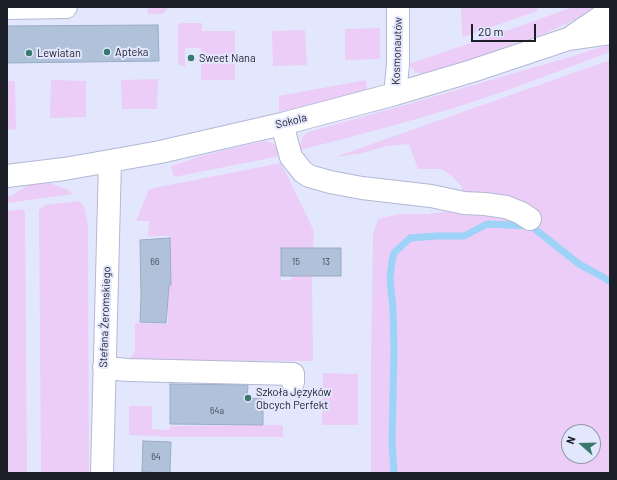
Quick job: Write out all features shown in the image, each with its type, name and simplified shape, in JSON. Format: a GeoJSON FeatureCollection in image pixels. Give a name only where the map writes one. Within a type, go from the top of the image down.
{"type":"FeatureCollection","features":[{"type":"Feature","properties":{"kind":"street"},"geometry":{"type":"LineString","coordinates":[[7,8],[66,7]]}},
{"type":"Feature","properties":{"kind":"street","name":"Kosmonautów"},"geometry":{"type":"LineString","coordinates":[[395,94],[398,64],[398,7]]}},
{"type":"Feature","properties":{"kind":"street","name":"Sokola"},"geometry":{"type":"LineString","coordinates":[[568,39],[610,12]]}},
{"type":"Feature","properties":{"kind":"street","name":"Sokola"},"geometry":{"type":"LineString","coordinates":[[7,176],[64,169],[160,152],[282,124],[395,94],[568,39],[610,33]]}},
{"type":"Feature","properties":{"kind":"street"},"geometry":{"type":"LineString","coordinates":[[282,124],[291,157],[303,172],[309,176],[330,182],[362,188],[431,196],[464,203],[485,204],[506,208],[521,213],[530,219]]}},
{"type":"Feature","properties":{"kind":"street","name":"Stefana Żeromskiego"},"geometry":{"type":"LineString","coordinates":[[102,473],[110,161]]}},
{"type":"Feature","properties":{"kind":"street"},"geometry":{"type":"LineString","coordinates":[[104,368],[129,370],[293,374],[293,382]]}},
{"type":"Feature","properties":{"kind":"shaded area"},"geometry":{"type":"Polygon","coordinates":[[[147,7],[168,8],[162,14],[148,14],[147,7]]]}},
{"type":"Feature","properties":{"kind":"shaded area"},"geometry":{"type":"Polygon","coordinates":[[[461,7],[537,7],[537,11],[463,37],[461,7]]]}},
{"type":"Feature","properties":{"kind":"shaded area"},"geometry":{"type":"Polygon","coordinates":[[[573,7],[602,7],[548,32],[475,58],[424,73],[414,71],[409,64],[526,24],[573,7]]]}},
{"type":"Feature","properties":{"kind":"shaded area"},"geometry":{"type":"Polygon","coordinates":[[[202,23],[202,31],[235,31],[235,80],[201,80],[201,48],[185,48],[185,67],[178,64],[178,27],[179,24],[202,23]]]}},
{"type":"Feature","properties":{"kind":"shaded area"},"geometry":{"type":"Polygon","coordinates":[[[380,28],[380,59],[345,60],[345,29],[380,28]]]}},
{"type":"Feature","properties":{"kind":"shaded area"},"geometry":{"type":"Polygon","coordinates":[[[305,30],[307,65],[273,66],[272,31],[305,30]]]}},
{"type":"Feature","properties":{"kind":"shaded area"},"geometry":{"type":"Polygon","coordinates":[[[610,44],[610,52],[511,89],[451,109],[301,150],[300,146],[303,136],[308,132],[405,105],[610,44]]]}},
{"type":"Feature","properties":{"kind":"shaded area"},"geometry":{"type":"Polygon","coordinates":[[[610,60],[610,473],[371,473],[373,235],[378,219],[399,214],[430,214],[461,209],[463,197],[462,187],[452,176],[441,169],[418,169],[409,144],[387,146],[358,154],[335,157],[610,60]]]}},
{"type":"Feature","properties":{"kind":"shaded area"},"geometry":{"type":"Polygon","coordinates":[[[158,79],[157,109],[122,109],[121,80],[158,79]]]}},
{"type":"Feature","properties":{"kind":"shaded area"},"geometry":{"type":"Polygon","coordinates":[[[51,80],[86,81],[86,117],[50,118],[51,80]]]}},
{"type":"Feature","properties":{"kind":"shaded area"},"geometry":{"type":"Polygon","coordinates":[[[366,80],[367,91],[279,112],[279,96],[366,80]]]}},
{"type":"Feature","properties":{"kind":"shaded area"},"geometry":{"type":"Polygon","coordinates":[[[7,81],[15,81],[16,129],[7,130],[7,81]]]}},
{"type":"Feature","properties":{"kind":"shaded area"},"geometry":{"type":"Polygon","coordinates":[[[265,141],[275,145],[280,156],[174,177],[171,166],[204,155],[265,141]]]}},
{"type":"Feature","properties":{"kind":"shaded area"},"geometry":{"type":"Polygon","coordinates":[[[281,163],[314,231],[313,248],[281,248],[281,280],[291,280],[292,276],[312,276],[313,361],[129,360],[135,351],[135,323],[168,324],[168,314],[164,314],[164,285],[171,285],[170,236],[148,236],[149,221],[136,221],[149,189],[281,163]]]}},
{"type":"Feature","properties":{"kind":"shaded area"},"geometry":{"type":"Polygon","coordinates":[[[44,181],[68,190],[73,194],[7,203],[7,196],[11,196],[30,184],[44,181]]]}},
{"type":"Feature","properties":{"kind":"shaded area"},"geometry":{"type":"Polygon","coordinates":[[[80,201],[85,209],[88,227],[89,473],[41,473],[39,210],[45,205],[80,201]]]}},
{"type":"Feature","properties":{"kind":"shaded area"},"geometry":{"type":"Polygon","coordinates":[[[23,209],[25,211],[27,473],[7,473],[7,211],[23,209]]]}},
{"type":"Feature","properties":{"kind":"shaded area"},"geometry":{"type":"Polygon","coordinates":[[[323,373],[358,374],[358,425],[322,425],[323,373]]]}},
{"type":"Feature","properties":{"kind":"shaded area"},"geometry":{"type":"Polygon","coordinates":[[[129,406],[152,406],[152,429],[169,430],[170,426],[283,425],[283,437],[170,437],[129,435],[129,406]]]}},
{"type":"Feature","properties":{"kind":"building"},"geometry":{"type":"Polygon","coordinates":[[[158,25],[159,61],[7,63],[7,26],[158,25]]]}},
{"type":"Feature","properties":{"kind":"building"},"geometry":{"type":"Polygon","coordinates":[[[170,238],[171,285],[169,285],[166,323],[140,322],[140,240],[170,238]]]}},
{"type":"Feature","properties":{"kind":"building"},"geometry":{"type":"Polygon","coordinates":[[[281,248],[341,248],[341,276],[281,276],[281,248]]]}},
{"type":"Feature","properties":{"kind":"building","name":"Szkoła Języków Obcych Perfekt"},"geometry":{"type":"Polygon","coordinates":[[[170,384],[248,385],[247,398],[263,399],[263,425],[170,424],[170,384]]]}},
{"type":"Feature","properties":{"kind":"building"},"geometry":{"type":"Polygon","coordinates":[[[143,441],[171,442],[170,473],[142,472],[143,441]]]}},
{"type":"Feature","properties":{"kind":"waterway"},"geometry":{"type":"LineString","coordinates":[[394,473],[392,442],[394,350],[393,309],[390,279],[394,253],[410,238],[464,236],[487,224],[531,226],[579,264],[610,282]]}},
{"type":"Feature","properties":{"kind":"place","name":"Apteka"},"geometry":{"type":"Point","coordinates":[107,52]}},
{"type":"Feature","properties":{"kind":"place","name":"Lewiatan"},"geometry":{"type":"Point","coordinates":[29,53]}},
{"type":"Feature","properties":{"kind":"place","name":"Sweet Nana"},"geometry":{"type":"Point","coordinates":[191,58]}},
{"type":"Feature","properties":{"kind":"place","name":"Szkoła Języków Obcych Perfekt"},"geometry":{"type":"Point","coordinates":[248,398]}}]}
